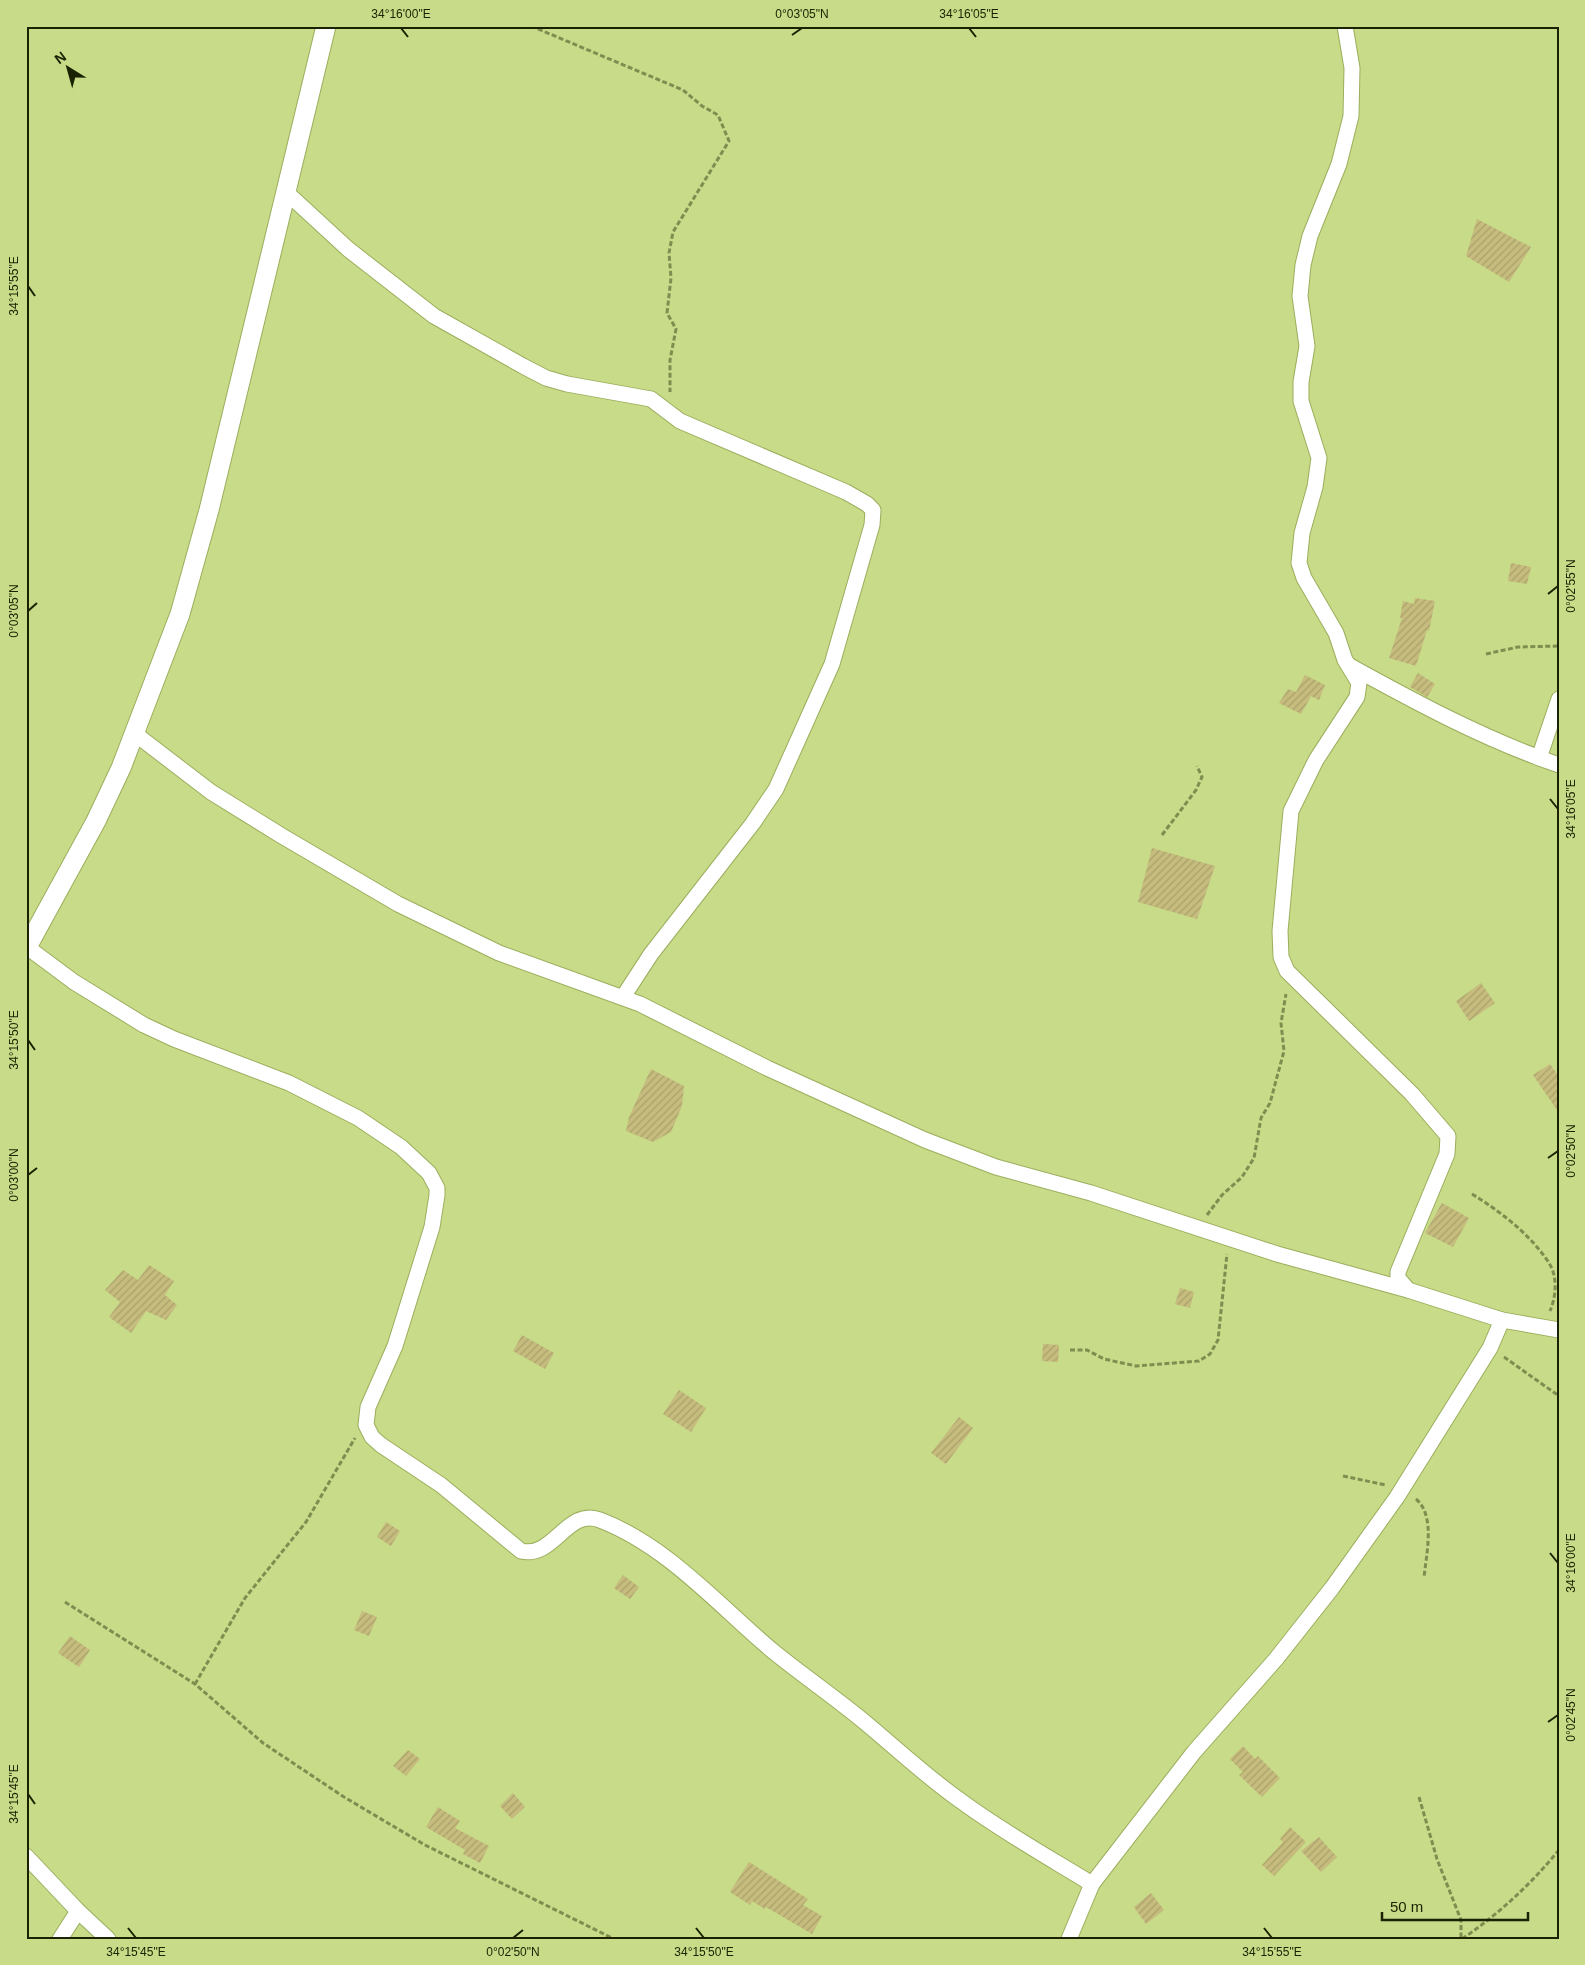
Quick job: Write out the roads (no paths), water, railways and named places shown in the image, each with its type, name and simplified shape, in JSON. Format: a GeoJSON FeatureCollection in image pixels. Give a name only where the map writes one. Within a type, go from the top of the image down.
{"type":"FeatureCollection","features":[{"type":"Feature","properties":{"kind":"street"},"geometry":{"type":"LineString","coordinates":[[326,26],[209,510],[180,614],[121,768],[96,821],[27,948],[74,982],[144,1025],[174,1039],[289,1083],[358,1118],[402,1147],[429,1173],[437,1188],[432,1227],[395,1346],[368,1407],[365,1420],[372,1437],[381,1445],[435,1480],[521,1551],[537,1551],[574,1522],[585,1518],[600,1520],[638,1540],[681,1572],[776,1653],[865,1722],[959,1800],[1033,1850],[1092,1884]]}},
{"type":"Feature","properties":{"kind":"street"},"geometry":{"type":"LineString","coordinates":[[1345,26],[1352,68],[1351,116],[1339,164],[1310,236],[1303,265],[1300,296],[1307,346],[1301,382],[1301,401],[1319,458],[1315,487],[1302,533],[1299,557],[1304,578],[1336,633],[1342,662],[1359,683],[1357,697],[1316,760],[1291,811],[1280,931],[1281,957],[1289,973],[1412,1094],[1448,1136],[1447,1154],[1398,1272],[1398,1278],[1408,1290]]}},
{"type":"Feature","properties":{"kind":"street"},"geometry":{"type":"LineString","coordinates":[[286,192],[348,249],[434,316],[455,329],[546,378],[593,390],[651,399],[673,417],[690,426],[846,492],[871,507],[874,519],[832,664],[776,789],[753,823],[651,954],[623,997]]}},
{"type":"Feature","properties":{"kind":"street"},"geometry":{"type":"LineString","coordinates":[[1342,662],[1418,704],[1539,758],[1559,765]]}},
{"type":"Feature","properties":{"kind":"street"},"geometry":{"type":"LineString","coordinates":[[1539,758],[1559,699]]}},
{"type":"Feature","properties":{"kind":"street"},"geometry":{"type":"LineString","coordinates":[[134,733],[211,792],[398,904],[499,953],[640,1004],[794,1081],[925,1140],[996,1167],[1091,1193],[1278,1254],[1408,1290],[1502,1320],[1559,1330]]}},
{"type":"Feature","properties":{"kind":"street"},"geometry":{"type":"LineString","coordinates":[[1069,1939],[1092,1884],[1194,1752],[1276,1660],[1332,1588],[1408,1480],[1490,1348],[1502,1320]]}},
{"type":"Feature","properties":{"kind":"street"},"geometry":{"type":"LineString","coordinates":[[26,1856],[78,1911],[108,1939]]}},
{"type":"Feature","properties":{"kind":"street"},"geometry":{"type":"LineString","coordinates":[[60,1939],[78,1911]]}}]}
